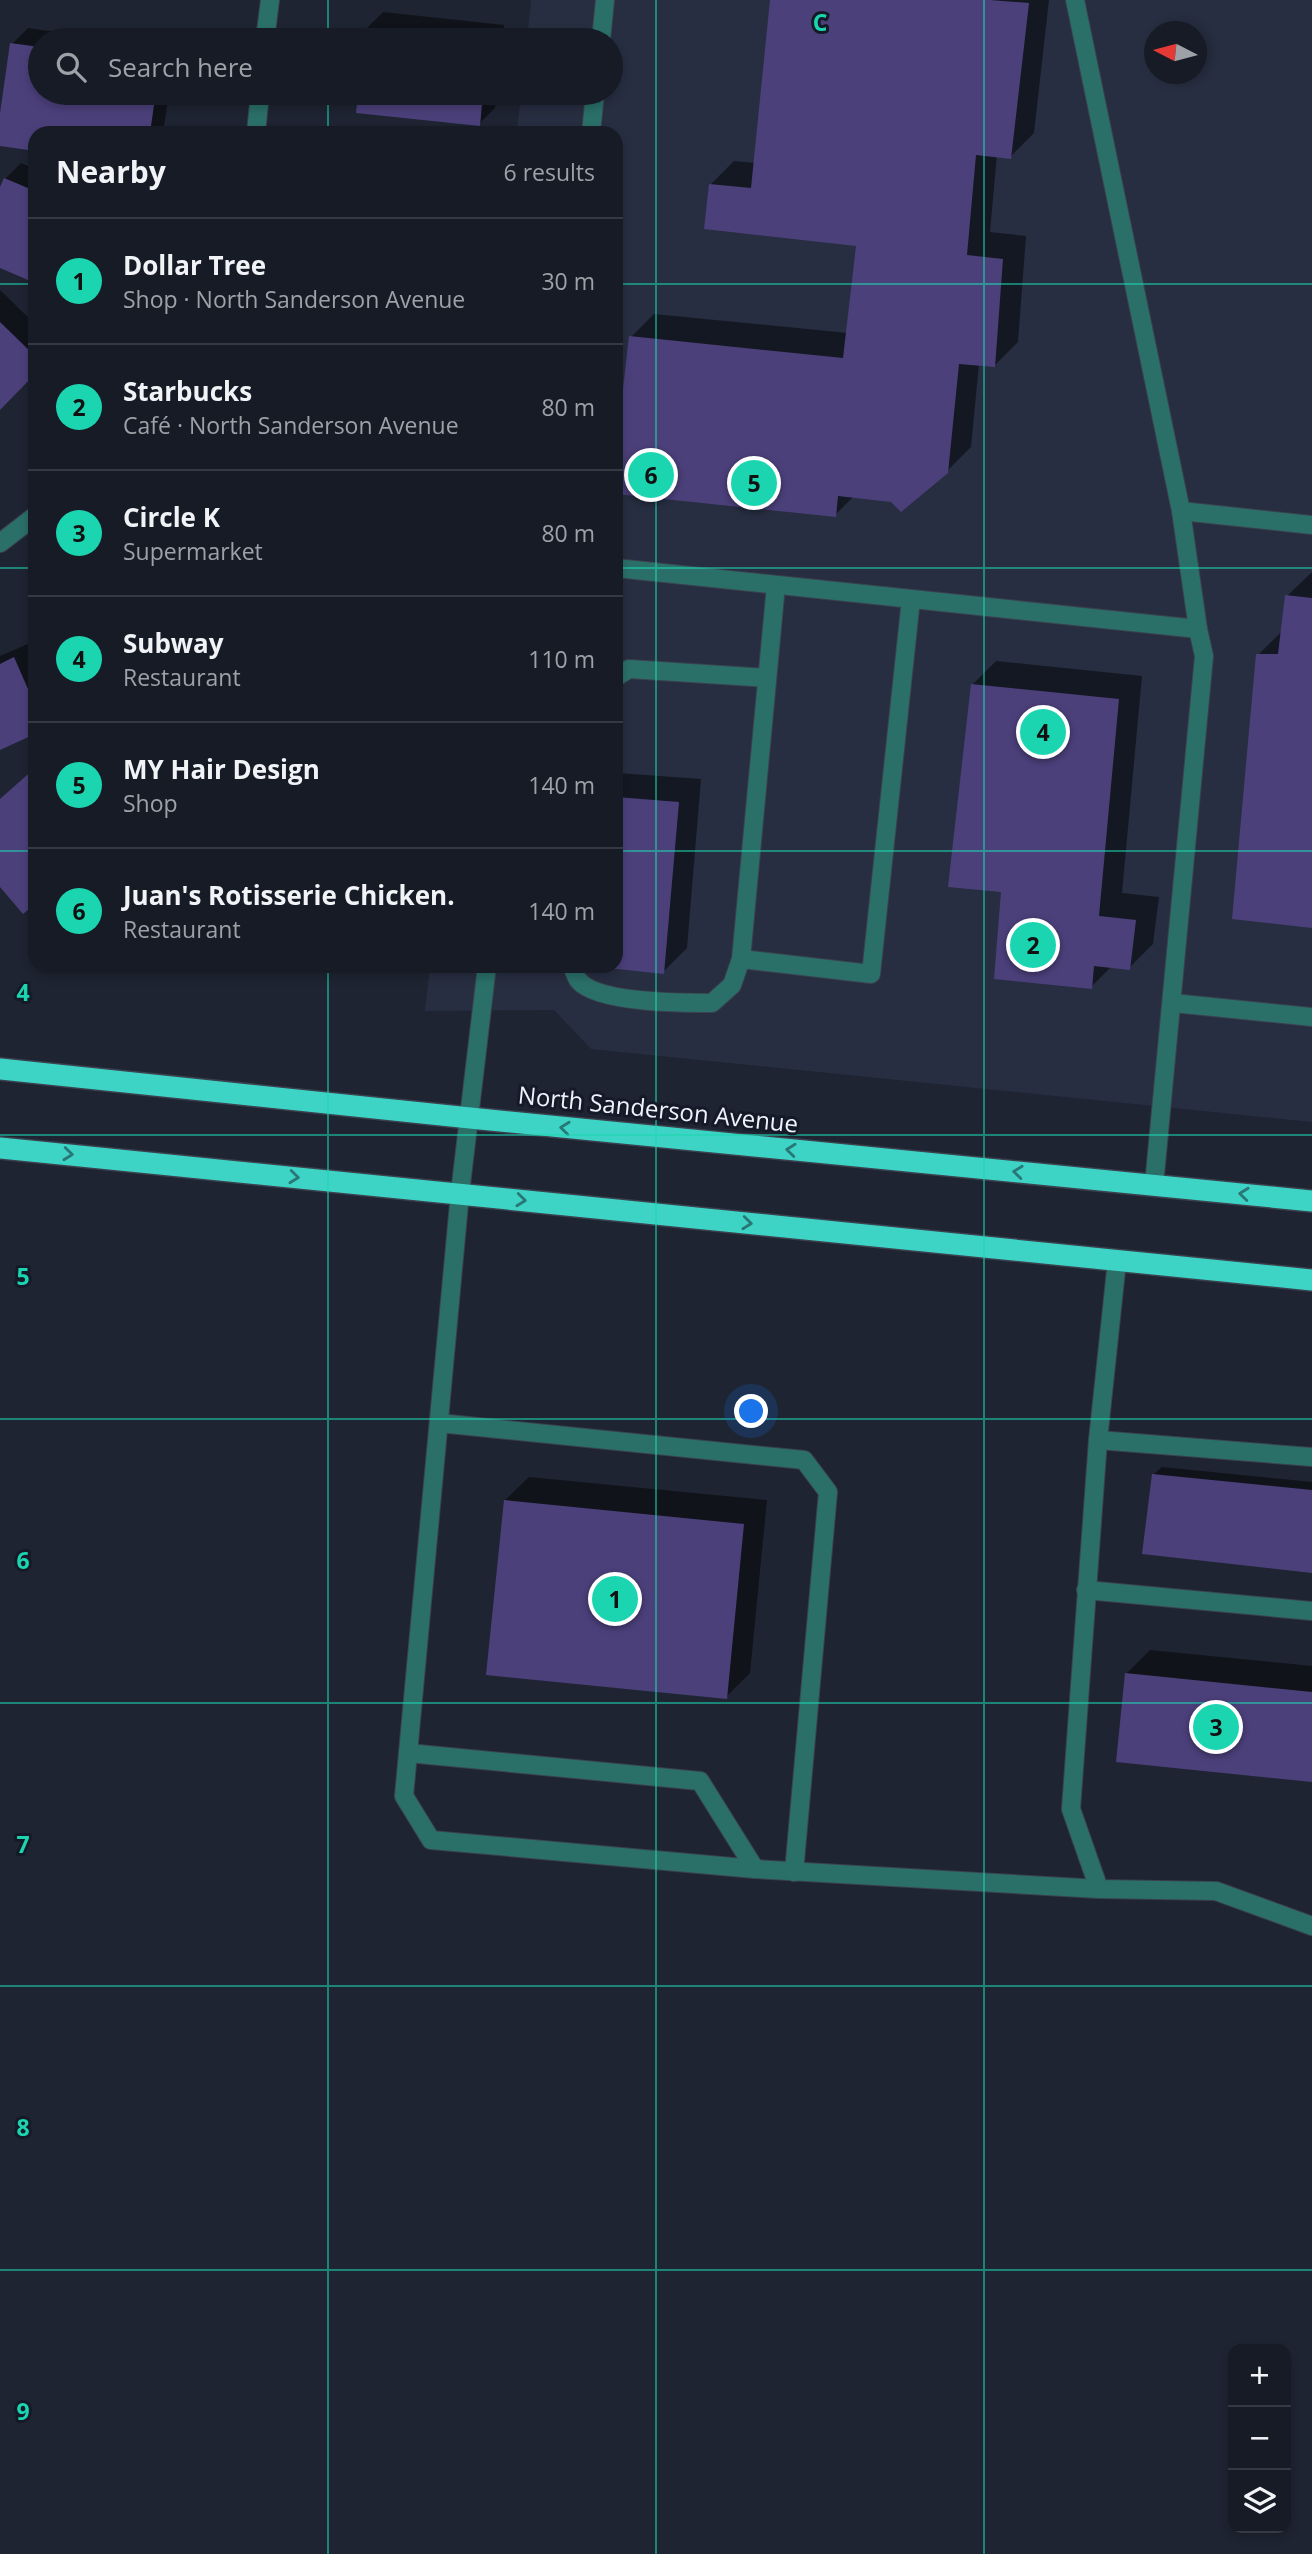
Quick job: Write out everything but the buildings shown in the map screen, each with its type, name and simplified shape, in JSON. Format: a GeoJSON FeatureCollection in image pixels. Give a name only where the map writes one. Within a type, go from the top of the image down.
{"type":"FeatureCollection","features":[{"type":"Feature","properties":{"kind":"highway","name":"North Sanderson Avenue"},"geometry":{"type":"LineString","coordinates":[[0,1069],[1312,1201]]}},
{"type":"Feature","properties":{"kind":"highway"},"geometry":{"type":"LineString","coordinates":[[0,1147],[1312,1280]]}},
{"type":"Feature","properties":{"kind":"street"},"geometry":{"type":"LineString","coordinates":[[266,28],[270,0]]}},
{"type":"Feature","properties":{"kind":"street"},"geometry":{"type":"LineString","coordinates":[[602,28],[605,0]]}},
{"type":"Feature","properties":{"kind":"street"},"geometry":{"type":"LineString","coordinates":[[1075,0],[1181,512],[1204,656],[1154,1185]]}},
{"type":"Feature","properties":{"kind":"street"},"geometry":{"type":"LineString","coordinates":[[257,126],[259,105]]}},
{"type":"Feature","properties":{"kind":"street"},"geometry":{"type":"LineString","coordinates":[[591,126],[594,105]]}},
{"type":"Feature","properties":{"kind":"street"},"geometry":{"type":"LineString","coordinates":[[1181,512],[1312,525]]}},
{"type":"Feature","properties":{"kind":"street"},"geometry":{"type":"LineString","coordinates":[[0,543],[28,521]]}},
{"type":"Feature","properties":{"kind":"street"},"geometry":{"type":"LineString","coordinates":[[623,569],[1198,629]]}},
{"type":"Feature","properties":{"kind":"street"},"geometry":{"type":"LineString","coordinates":[[575,973],[579,981],[603,996],[689,1003],[712,1003],[732,985],[741,959],[776,585]]}},
{"type":"Feature","properties":{"kind":"street"},"geometry":{"type":"LineString","coordinates":[[741,959],[871,974],[911,599]]}},
{"type":"Feature","properties":{"kind":"street"},"geometry":{"type":"LineString","coordinates":[[623,673],[629,669],[767,678]]}},
{"type":"Feature","properties":{"kind":"street"},"geometry":{"type":"LineString","coordinates":[[486,973],[460,1194],[404,1796],[431,1840],[794,1872],[1099,1889],[1216,1891],[1312,1926]]}},
{"type":"Feature","properties":{"kind":"street"},"geometry":{"type":"LineString","coordinates":[[1173,1003],[1312,1017]]}},
{"type":"Feature","properties":{"kind":"street"},"geometry":{"type":"LineString","coordinates":[[1099,1889],[1071,1809],[1098,1440],[1117,1261]]}},
{"type":"Feature","properties":{"kind":"street"},"geometry":{"type":"LineString","coordinates":[[439,1423],[804,1461],[812,1471],[828,1492],[794,1872]]}},
{"type":"Feature","properties":{"kind":"street"},"geometry":{"type":"LineString","coordinates":[[1098,1440],[1312,1457]]}},
{"type":"Feature","properties":{"kind":"street"},"geometry":{"type":"LineString","coordinates":[[1086,1590],[1312,1611]]}},
{"type":"Feature","properties":{"kind":"street"},"geometry":{"type":"LineString","coordinates":[[408,1753],[700,1782],[755,1869]]}},
{"type":"Feature","properties":{"kind":"shaded area"},"geometry":{"type":"Polygon","coordinates":[[[531,0],[1312,0],[1312,1122],[591,1049],[554,1010],[425,1011],[429,973],[623,973],[623,126],[518,126],[520,105],[623,105],[623,28],[528,28],[531,0]]]}},
{"type":"Feature","properties":{"kind":"place","name":"Juan's Rotisserie Chicken."},"geometry":{"type":"Point","coordinates":[651,475]}},
{"type":"Feature","properties":{"kind":"place","name":"MY Hair Design"},"geometry":{"type":"Point","coordinates":[754,483]}},
{"type":"Feature","properties":{"kind":"place","name":"Subway"},"geometry":{"type":"Point","coordinates":[1043,732]}},
{"type":"Feature","properties":{"kind":"place","name":"Starbucks"},"geometry":{"type":"Point","coordinates":[1033,945]}},
{"type":"Feature","properties":{"kind":"place","name":"Dollar Tree"},"geometry":{"type":"Point","coordinates":[615,1599]}},
{"type":"Feature","properties":{"kind":"place","name":"Circle K"},"geometry":{"type":"Point","coordinates":[1216,1727]}}]}
